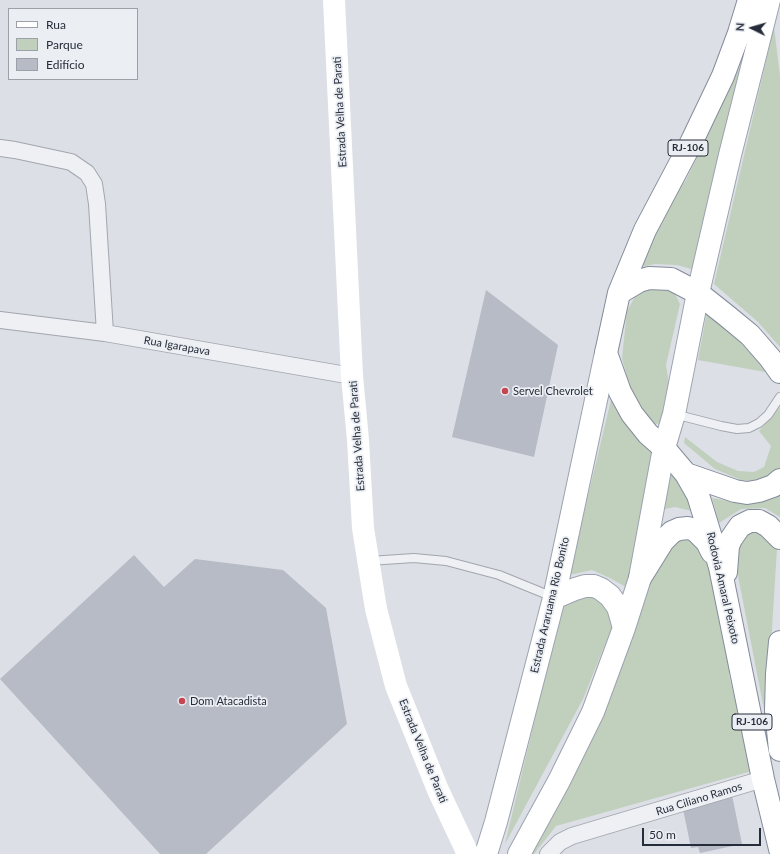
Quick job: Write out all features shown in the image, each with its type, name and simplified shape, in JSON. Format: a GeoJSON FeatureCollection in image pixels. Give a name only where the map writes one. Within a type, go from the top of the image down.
{"type":"FeatureCollection","features":[{"type":"Feature","properties":{"kind":"main road","name":"Estrada Velha de Parati"},"geometry":{"type":"LineString","coordinates":[[334,0],[352,376],[358,440],[362,528],[376,609],[396,686],[438,790],[468,854]]}},
{"type":"Feature","properties":{"kind":"main road","name":"RJ-106"},"geometry":{"type":"LineString","coordinates":[[606,354],[618,293],[645,230],[691,143],[723,76],[749,0]]}},
{"type":"Feature","properties":{"kind":"main road"},"geometry":{"type":"LineString","coordinates":[[518,854],[559,781],[593,712],[624,628],[640,578],[664,448],[674,414],[698,293],[730,155],[769,0]]}},
{"type":"Feature","properties":{"kind":"main road"},"geometry":{"type":"LineString","coordinates":[[618,293],[639,281],[649,278],[671,280],[698,293],[750,335],[780,372]]}},
{"type":"Feature","properties":{"kind":"main road","name":"Rodovia Amaral Peixoto"},"geometry":{"type":"LineString","coordinates":[[606,354],[620,392],[632,414],[648,434],[664,448],[686,474],[698,495],[720,567],[780,849]]}},
{"type":"Feature","properties":{"kind":"main road","name":"Estrada Araruama Rio Bonito"},"geometry":{"type":"LineString","coordinates":[[486,854],[496,822],[554,598],[606,354]]}},
{"type":"Feature","properties":{"kind":"main road"},"geometry":{"type":"LineString","coordinates":[[686,474],[735,491],[747,493],[766,489],[773,486],[780,480]]}},
{"type":"Feature","properties":{"kind":"main road"},"geometry":{"type":"LineString","coordinates":[[726,596],[728,546],[740,526],[750,521],[759,521],[768,526],[780,538]]}},
{"type":"Feature","properties":{"kind":"main road"},"geometry":{"type":"LineString","coordinates":[[640,578],[664,541],[672,532],[679,529],[688,528],[701,534],[707,542],[720,567]]}},
{"type":"Feature","properties":{"kind":"main road"},"geometry":{"type":"LineString","coordinates":[[554,598],[585,586],[594,586],[601,589],[610,596],[618,607],[624,628]]}},
{"type":"Feature","properties":{"kind":"main road","name":"RJ-106"},"geometry":{"type":"LineString","coordinates":[[780,642],[776,710],[780,750]]}},
{"type":"Feature","properties":{"kind":"street"},"geometry":{"type":"LineString","coordinates":[[0,148],[71,162],[87,172],[94,184],[97,204],[104,333]]}},
{"type":"Feature","properties":{"kind":"street","name":"Rua Igarapava"},"geometry":{"type":"LineString","coordinates":[[0,320],[104,333],[352,376]]}},
{"type":"Feature","properties":{"kind":"street","name":"Rua Ciliano Ramos"},"geometry":{"type":"LineString","coordinates":[[548,854],[560,842],[572,836],[764,779]]}},
{"type":"Feature","properties":{"kind":"lane"},"geometry":{"type":"LineString","coordinates":[[674,414],[736,429],[749,428],[759,423],[768,415],[780,397]]}},
{"type":"Feature","properties":{"kind":"lane"},"geometry":{"type":"LineString","coordinates":[[368,561],[414,558],[446,562],[499,575],[554,598]]}},
{"type":"Feature","properties":{"kind":"green space"},"geometry":{"type":"Polygon","coordinates":[[[774,27],[780,76],[780,347],[758,322],[714,284],[774,27]]]}},
{"type":"Feature","properties":{"kind":"green space"},"geometry":{"type":"Polygon","coordinates":[[[741,65],[695,270],[677,265],[655,264],[636,268],[655,221],[686,180],[741,65]]]}},
{"type":"Feature","properties":{"kind":"green space"},"geometry":{"type":"Polygon","coordinates":[[[653,284],[672,288],[680,304],[666,365],[670,391],[666,422],[651,425],[634,402],[622,358],[627,311],[637,293],[653,284]]]}},
{"type":"Feature","properties":{"kind":"green space"},"geometry":{"type":"Polygon","coordinates":[[[707,312],[743,342],[771,373],[698,360],[707,312]]]}},
{"type":"Feature","properties":{"kind":"green space"},"geometry":{"type":"Polygon","coordinates":[[[611,400],[631,427],[659,456],[626,587],[592,570],[569,575],[611,400]]]}},
{"type":"Feature","properties":{"kind":"green space"},"geometry":{"type":"Polygon","coordinates":[[[780,407],[780,470],[764,482],[741,480],[715,469],[684,443],[685,437],[717,462],[738,471],[754,472],[764,467],[771,446],[759,431],[780,407]]]}},
{"type":"Feature","properties":{"kind":"green space"},"geometry":{"type":"Polygon","coordinates":[[[666,465],[683,487],[692,511],[675,507],[656,511],[666,465]]]}},
{"type":"Feature","properties":{"kind":"green space"},"geometry":{"type":"Polygon","coordinates":[[[780,493],[780,517],[765,508],[741,509],[719,523],[712,498],[740,503],[764,501],[780,493]]]}},
{"type":"Feature","properties":{"kind":"green space"},"geometry":{"type":"Polygon","coordinates":[[[750,531],[767,535],[777,548],[769,676],[769,735],[733,550],[750,531]]]}},
{"type":"Feature","properties":{"kind":"green space"},"geometry":{"type":"Polygon","coordinates":[[[691,537],[705,545],[730,638],[729,675],[752,771],[556,826],[534,854],[524,854],[655,567],[679,539],[691,537]]]}},
{"type":"Feature","properties":{"kind":"green space"},"geometry":{"type":"Polygon","coordinates":[[[599,595],[614,622],[583,699],[505,844],[562,605],[569,599],[599,595]]]}},
{"type":"Feature","properties":{"kind":"building","name":"Servel Chevrolet"},"geometry":{"type":"Polygon","coordinates":[[[486,290],[558,345],[534,457],[452,437],[486,290]]]}},
{"type":"Feature","properties":{"kind":"building","name":"Dom Atacadista"},"geometry":{"type":"Polygon","coordinates":[[[134,555],[164,587],[195,559],[283,570],[326,608],[347,724],[206,854],[160,854],[0,679],[134,555]]]}},
{"type":"Feature","properties":{"kind":"building"},"geometry":{"type":"Polygon","coordinates":[[[732,795],[742,844],[700,853],[698,847],[691,848],[683,809],[732,795]]]}},
{"type":"Feature","properties":{"kind":"place","name":"Servel Chevrolet"},"geometry":{"type":"Point","coordinates":[505,391]}},
{"type":"Feature","properties":{"kind":"place","name":"Dom Atacadista"},"geometry":{"type":"Point","coordinates":[182,701]}}]}
